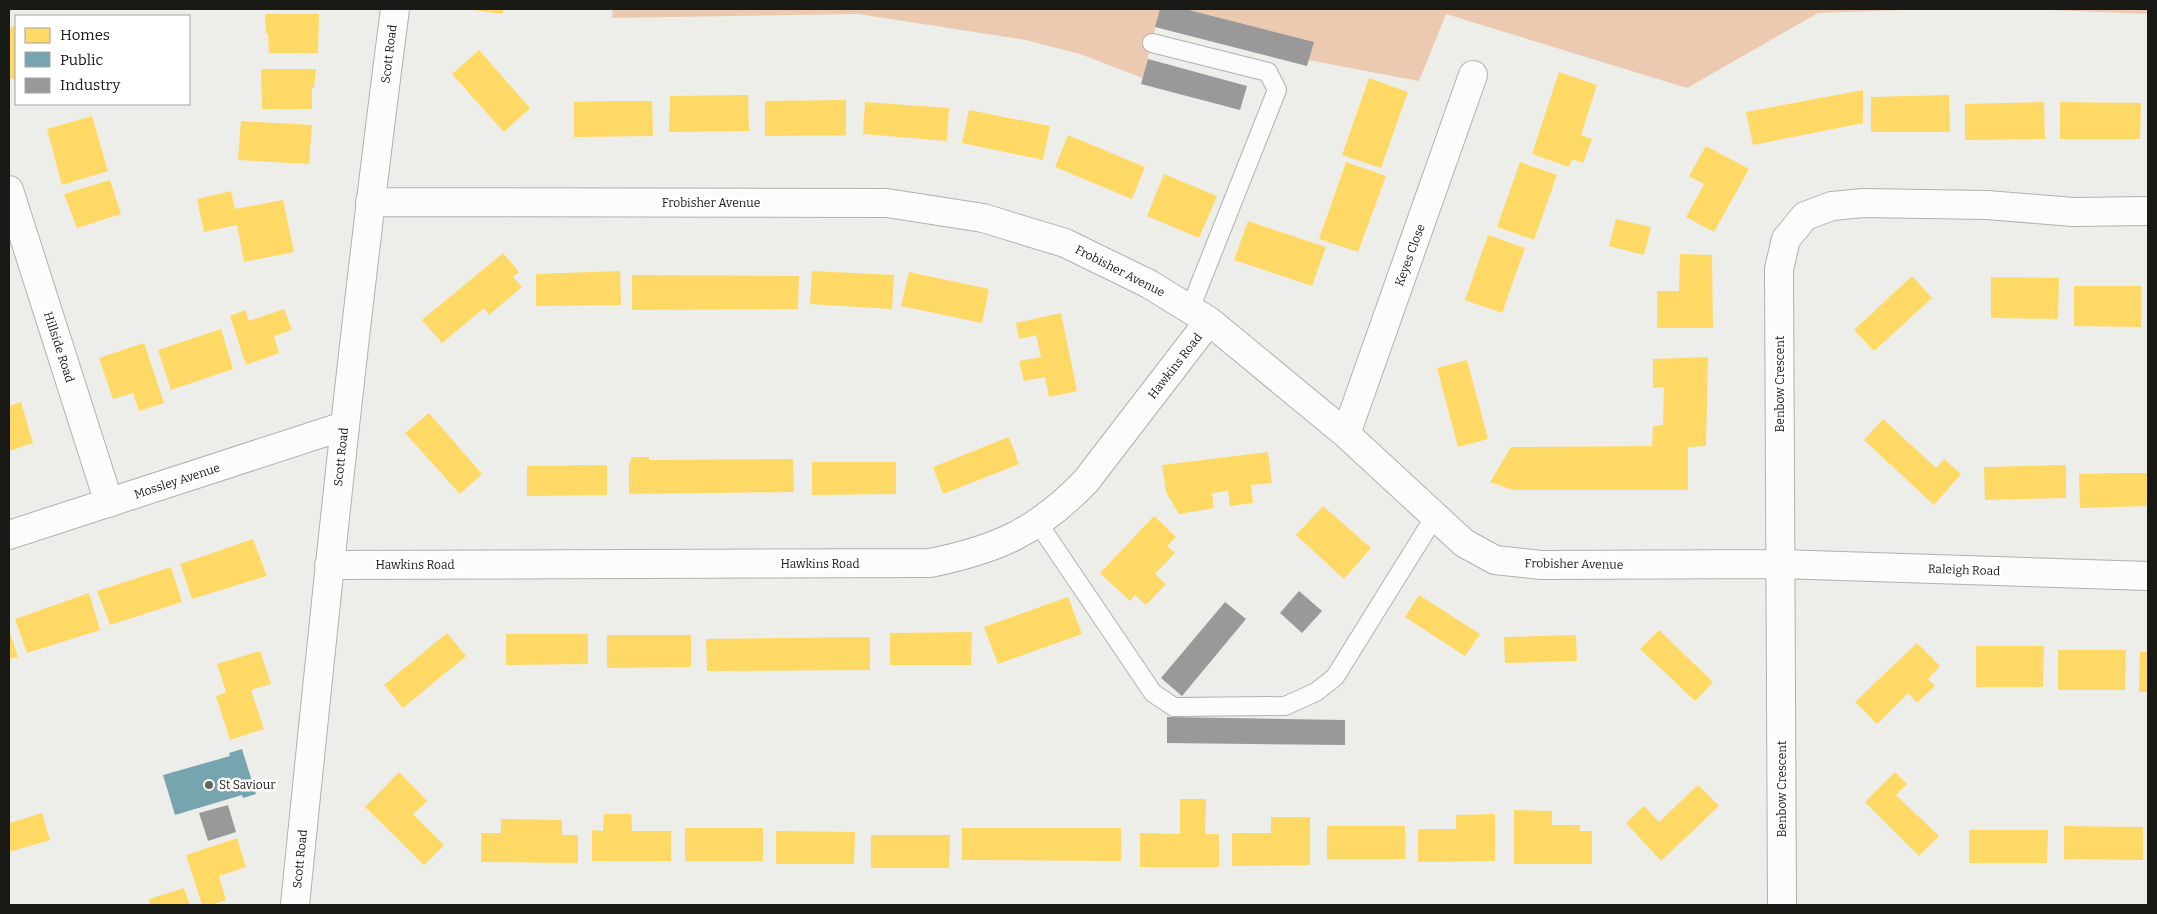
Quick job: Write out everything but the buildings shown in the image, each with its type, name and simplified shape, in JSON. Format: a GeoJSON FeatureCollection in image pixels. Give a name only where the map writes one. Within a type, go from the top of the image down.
{"type":"FeatureCollection","features":[{"type":"Feature","properties":{"kind":"street","name":"Scott Road"},"geometry":{"type":"LineString","coordinates":[[295,905],[344,426],[395,9]]}},
{"type":"Feature","properties":{"kind":"street","name":"Keyes Close"},"geometry":{"type":"LineString","coordinates":[[1346,434],[1473,75]]}},
{"type":"Feature","properties":{"kind":"street","name":"Hillside Road"},"geometry":{"type":"LineString","coordinates":[[9,190],[109,503]]}},
{"type":"Feature","properties":{"kind":"street","name":"Frobisher Avenue"},"geometry":{"type":"LineString","coordinates":[[370,202],[887,203],[983,218],[1065,243],[1149,284],[1200,315],[1346,434],[1464,543],[1495,560],[1541,565],[1780,564]]}},
{"type":"Feature","properties":{"kind":"street","name":"Benbow Crescent"},"geometry":{"type":"LineString","coordinates":[[1782,905],[1779,269],[1786,239],[1805,216],[1832,206],[1863,203],[1987,205],[2073,212],[2148,210]]}},
{"type":"Feature","properties":{"kind":"street","name":"Hawkins Road"},"geometry":{"type":"LineString","coordinates":[[329,565],[930,564],[969,555],[1007,541],[1038,523],[1086,481],[1200,315]]}},
{"type":"Feature","properties":{"kind":"street","name":"Mossley Avenue"},"geometry":{"type":"LineString","coordinates":[[9,535],[344,426]]}},
{"type":"Feature","properties":{"kind":"street","name":"Raleigh Road"},"geometry":{"type":"LineString","coordinates":[[1780,564],[2148,576]]}},
{"type":"Feature","properties":{"kind":"lane"},"geometry":{"type":"LineString","coordinates":[[1152,43],[1268,72],[1277,90],[1200,315]]}},
{"type":"Feature","properties":{"kind":"lane"},"geometry":{"type":"LineString","coordinates":[[1038,523],[1152,693],[1174,707],[1285,706],[1316,692],[1335,677],[1435,516]]}},
{"type":"Feature","properties":{"kind":"shaded area"},"geometry":{"type":"Polygon","coordinates":[[[613,9],[1160,9],[1143,78],[1080,54],[1026,40],[858,14],[612,18],[613,9]]]}},
{"type":"Feature","properties":{"kind":"shaded area"},"geometry":{"type":"Polygon","coordinates":[[[1185,9],[1931,9],[1818,13],[1687,88],[1446,14],[1419,81],[1308,60],[1313,42],[1185,9]]]}},
{"type":"Feature","properties":{"kind":"shaded area"},"geometry":{"type":"Polygon","coordinates":[[[2028,9],[2148,9],[2148,14],[2028,9]]]}},
{"type":"Feature","properties":{"kind":"place","name":"St Saviour"},"geometry":{"type":"Point","coordinates":[209,785]}}]}
